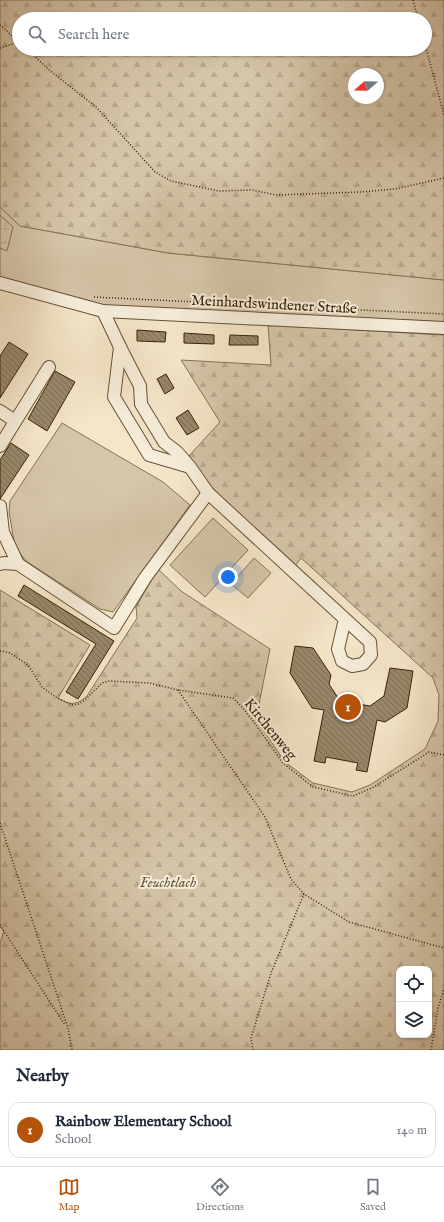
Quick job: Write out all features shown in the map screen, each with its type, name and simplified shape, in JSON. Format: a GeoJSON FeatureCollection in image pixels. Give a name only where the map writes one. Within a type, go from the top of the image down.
{"type":"FeatureCollection","features":[{"type":"Feature","properties":{"kind":"street","name":"Meinhardswindener Straße"},"geometry":{"type":"LineString","coordinates":[[0,283],[103,311],[444,328]]}},
{"type":"Feature","properties":{"kind":"street"},"geometry":{"type":"LineString","coordinates":[[103,311],[140,386],[141,404],[164,442],[177,452],[190,467],[208,493],[345,619]]}},
{"type":"Feature","properties":{"kind":"street"},"geometry":{"type":"LineString","coordinates":[[120,347],[114,397],[149,454],[190,467]]}},
{"type":"Feature","properties":{"kind":"street"},"geometry":{"type":"LineString","coordinates":[[0,446],[49,367]]}},
{"type":"Feature","properties":{"kind":"street"},"geometry":{"type":"LineString","coordinates":[[0,411],[15,421]]}},
{"type":"Feature","properties":{"kind":"street"},"geometry":{"type":"LineString","coordinates":[[0,506],[1,535],[18,564],[114,628],[145,578],[208,493]]}},
{"type":"Feature","properties":{"kind":"street"},"geometry":{"type":"LineString","coordinates":[[0,564],[18,564]]}},
{"type":"Feature","properties":{"kind":"path"},"geometry":{"type":"LineString","coordinates":[[413,0],[416,12]]}},
{"type":"Feature","properties":{"kind":"path"},"geometry":{"type":"LineString","coordinates":[[0,25],[12,36]]}},
{"type":"Feature","properties":{"kind":"path"},"geometry":{"type":"LineString","coordinates":[[0,48],[12,44]]}},
{"type":"Feature","properties":{"kind":"path"},"geometry":{"type":"LineString","coordinates":[[34,56],[48,69],[96,107],[155,172],[171,181],[219,192],[252,190],[276,195],[360,192],[395,189],[444,178]]}},
{"type":"Feature","properties":{"kind":"path"},"geometry":{"type":"LineString","coordinates":[[428,56],[444,115]]}},
{"type":"Feature","properties":{"kind":"path"},"geometry":{"type":"LineString","coordinates":[[88,297],[444,314]]}},
{"type":"Feature","properties":{"kind":"path","name":"Kirchenweg"},"geometry":{"type":"LineString","coordinates":[[0,652],[10,654],[28,664],[42,687],[68,704],[79,704],[90,696],[97,686],[109,681],[149,683],[178,690],[233,698],[248,714],[283,763],[313,787],[353,796],[372,788],[429,752],[444,755]]}},
{"type":"Feature","properties":{"kind":"path"},"geometry":{"type":"LineString","coordinates":[[178,690],[265,817],[291,879],[304,894],[349,922],[444,948]]}},
{"type":"Feature","properties":{"kind":"path"},"geometry":{"type":"LineString","coordinates":[[0,823],[68,1028],[72,1050]]}},
{"type":"Feature","properties":{"kind":"path"},"geometry":{"type":"LineString","coordinates":[[253,1050],[251,1038],[271,973],[304,894]]}},
{"type":"Feature","properties":{"kind":"path"},"geometry":{"type":"LineString","coordinates":[[0,926],[68,1028]]}},
{"type":"Feature","properties":{"kind":"path"},"geometry":{"type":"LineString","coordinates":[[431,1050],[438,1008],[444,989]]}},
{"type":"Feature","properties":{"kind":"green space"},"geometry":{"type":"Polygon","coordinates":[[[0,0],[444,0],[444,280],[168,253],[20,226],[0,207],[0,0]]]}},
{"type":"Feature","properties":{"kind":"green space"},"geometry":{"type":"Polygon","coordinates":[[[0,207],[20,226],[168,253],[444,280],[444,324],[101,307],[0,281],[0,207]]]}},
{"type":"Feature","properties":{"kind":"green space"},"geometry":{"type":"Polygon","coordinates":[[[0,215],[13,227],[7,251],[0,248],[0,215]]]}},
{"type":"Feature","properties":{"kind":"green space","name":"Feuchtlach"},"geometry":{"type":"Polygon","coordinates":[[[268,325],[444,335],[444,1050],[0,1050],[0,943],[4,931],[0,927],[0,590],[90,645],[58,698],[66,702],[76,703],[80,702],[87,696],[137,618],[136,607],[158,569],[181,591],[270,649],[256,719],[285,762],[313,783],[352,792],[370,785],[425,749],[438,721],[439,695],[433,678],[301,558],[294,567],[215,494],[188,457],[220,422],[181,360],[271,365],[268,325]]]}},
{"type":"Feature","properties":{"kind":"green space"},"geometry":{"type":"Polygon","coordinates":[[[62,423],[163,482],[190,505],[113,612],[100,609],[26,561],[15,547],[9,512],[10,501],[62,423]]]}},
{"type":"Feature","properties":{"kind":"green space"},"geometry":{"type":"Polygon","coordinates":[[[213,518],[248,550],[205,597],[170,565],[213,518]]]}},
{"type":"Feature","properties":{"kind":"green space"},"geometry":{"type":"Polygon","coordinates":[[[254,558],[271,573],[248,598],[231,584],[254,558]]]}},
{"type":"Feature","properties":{"kind":"building"},"geometry":{"type":"Polygon","coordinates":[[[137,330],[166,332],[165,342],[137,341],[137,330]]]}},
{"type":"Feature","properties":{"kind":"building"},"geometry":{"type":"Polygon","coordinates":[[[184,333],[214,335],[214,344],[184,343],[184,333]]]}},
{"type":"Feature","properties":{"kind":"building"},"geometry":{"type":"Polygon","coordinates":[[[230,335],[258,336],[258,345],[229,345],[230,335]]]}},
{"type":"Feature","properties":{"kind":"building"},"geometry":{"type":"Polygon","coordinates":[[[9,342],[28,354],[0,398],[0,356],[9,342]]]}},
{"type":"Feature","properties":{"kind":"building"},"geometry":{"type":"Polygon","coordinates":[[[55,371],[75,382],[47,431],[28,419],[55,371]]]}},
{"type":"Feature","properties":{"kind":"building"},"geometry":{"type":"Polygon","coordinates":[[[166,374],[174,388],[165,394],[157,379],[166,374]]]}},
{"type":"Feature","properties":{"kind":"building"},"geometry":{"type":"Polygon","coordinates":[[[188,410],[199,428],[187,435],[176,418],[188,410]]]}},
{"type":"Feature","properties":{"kind":"building"},"geometry":{"type":"Polygon","coordinates":[[[11,443],[29,455],[0,499],[0,460],[11,443]]]}},
{"type":"Feature","properties":{"kind":"building"},"geometry":{"type":"Polygon","coordinates":[[[24,585],[114,641],[78,699],[66,692],[96,644],[18,596],[24,585]]]}},
{"type":"Feature","properties":{"kind":"building"},"geometry":{"type":"Polygon","coordinates":[[[295,646],[313,648],[331,675],[329,684],[340,701],[370,706],[384,696],[390,668],[413,671],[407,708],[385,722],[377,720],[367,772],[356,770],[358,763],[326,757],[325,763],[314,761],[324,710],[312,708],[290,673],[295,646]]]}},
{"type":"Feature","properties":{"kind":"place","name":"Rainbow Elementary School"},"geometry":{"type":"Point","coordinates":[348,707]}}]}
